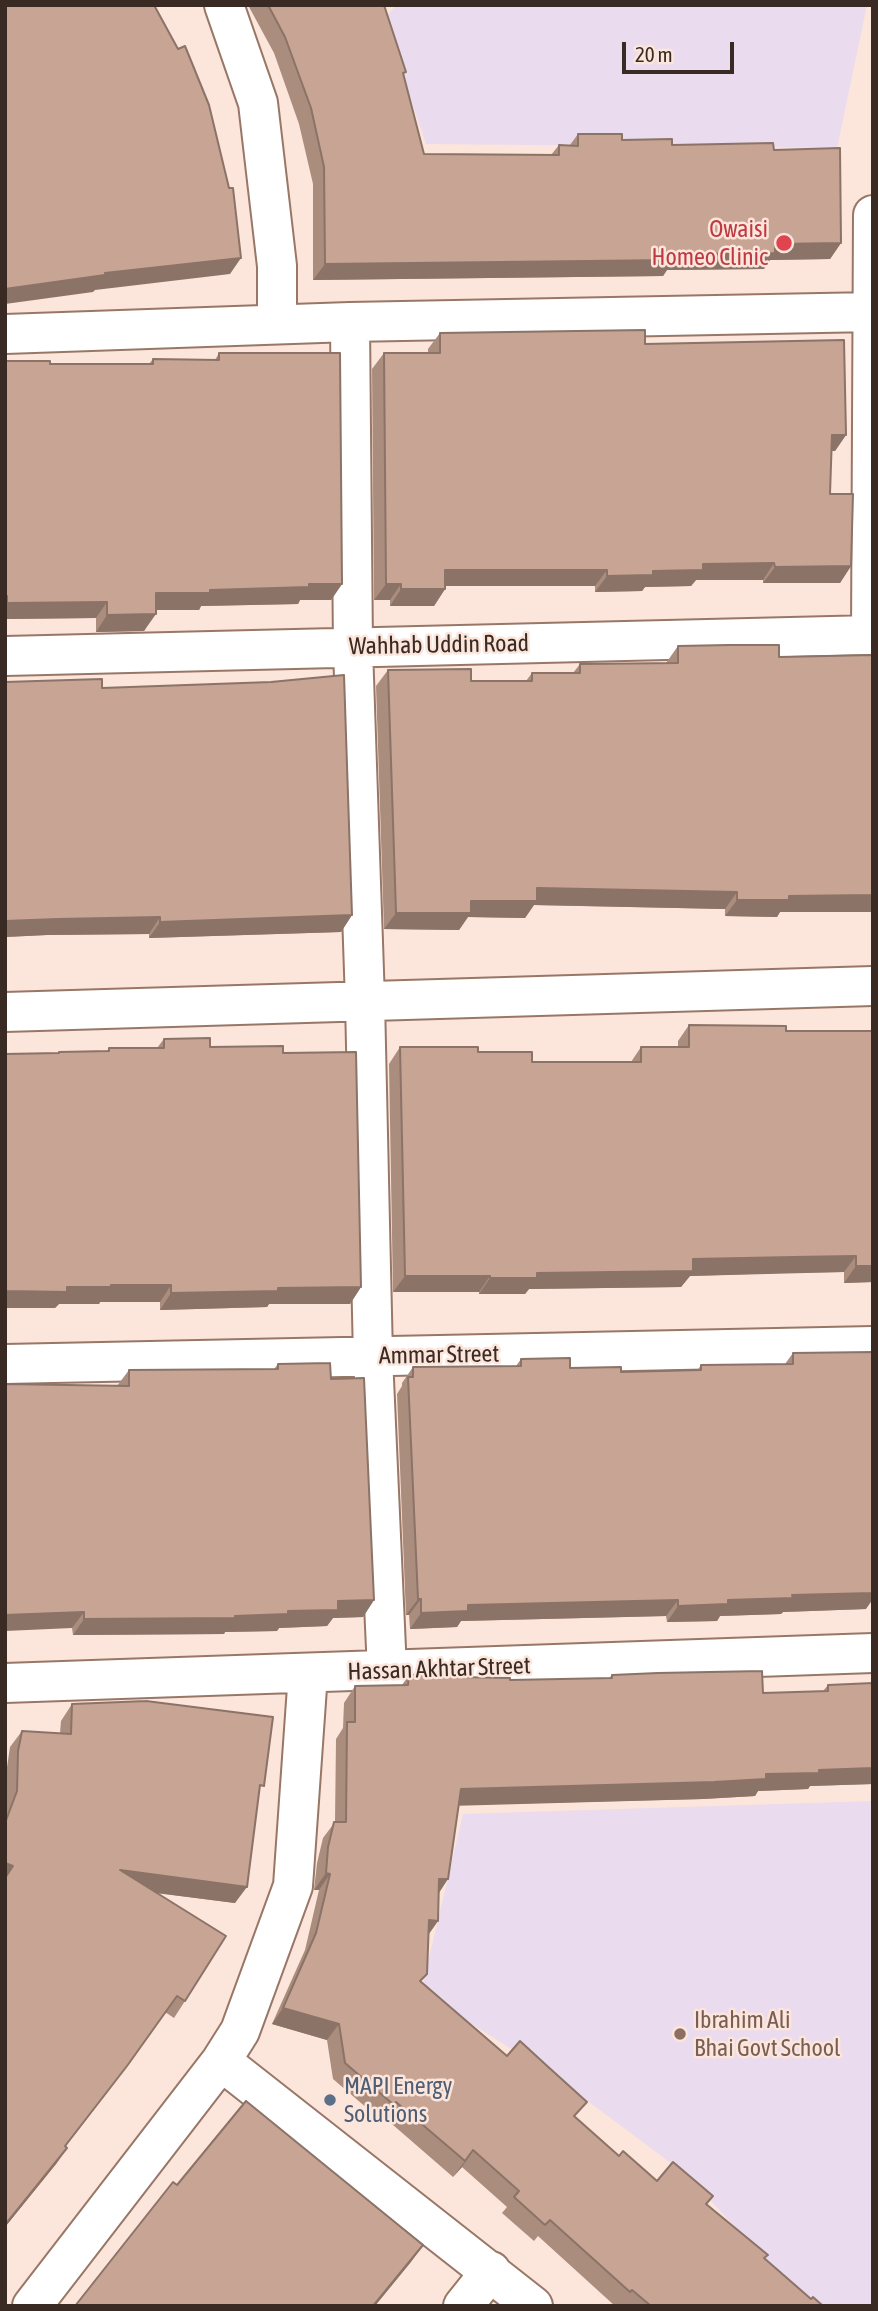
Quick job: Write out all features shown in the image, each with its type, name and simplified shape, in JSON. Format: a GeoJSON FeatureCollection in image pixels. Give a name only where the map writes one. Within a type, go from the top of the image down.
{"type":"FeatureCollection","features":[{"type":"Feature","properties":{"kind":"street"},"geometry":{"type":"LineString","coordinates":[[224,5],[258,103],[277,266],[277,324]]}},
{"type":"Feature","properties":{"kind":"street"},"geometry":{"type":"LineString","coordinates":[[872,635],[873,215]]}},
{"type":"Feature","properties":{"kind":"street"},"geometry":{"type":"LineString","coordinates":[[5,334],[277,324],[872,312]]}},
{"type":"Feature","properties":{"kind":"street"},"geometry":{"type":"LineString","coordinates":[[351,323],[353,648],[373,1357],[387,1671]]}},
{"type":"Feature","properties":{"kind":"street","name":"Wahhab Uddin Road"},"geometry":{"type":"LineString","coordinates":[[5,656],[872,635]]}},
{"type":"Feature","properties":{"kind":"street"},"geometry":{"type":"LineString","coordinates":[[5,1013],[873,986]]}},
{"type":"Feature","properties":{"kind":"street","name":"Ammar Street"},"geometry":{"type":"LineString","coordinates":[[5,1364],[873,1346]]}},
{"type":"Feature","properties":{"kind":"street","name":"Hassan Akhtar Street"},"geometry":{"type":"LineString","coordinates":[[5,1684],[873,1653]]}},
{"type":"Feature","properties":{"kind":"street"},"geometry":{"type":"LineString","coordinates":[[32,2306],[221,2061],[240,2031],[293,1886],[308,1673]]}},
{"type":"Feature","properties":{"kind":"street"},"geometry":{"type":"LineString","coordinates":[[221,2061],[533,2306]]}},
{"type":"Feature","properties":{"kind":"street"},"geometry":{"type":"LineString","coordinates":[[463,2306],[491,2271]]}},
{"type":"Feature","properties":{"kind":"shaded area"},"geometry":{"type":"Polygon","coordinates":[[[396,5],[867,5],[837,148],[426,144],[384,20],[396,5]]]}},
{"type":"Feature","properties":{"kind":"shaded area","name":"Ibrahim Ali Bhai Govt School"},"geometry":{"type":"Polygon","coordinates":[[[873,1801],[873,2306],[808,2306],[687,2175],[554,2076],[421,1992],[463,1814],[873,1801]]]}},
{"type":"Feature","properties":{"kind":"building"},"geometry":{"type":"Polygon","coordinates":[[[5,5],[154,5],[178,49],[185,46],[209,105],[229,188],[233,188],[241,258],[105,273],[5,289],[5,5]]]}},
{"type":"Feature","properties":{"kind":"building"},"geometry":{"type":"Polygon","coordinates":[[[268,5],[384,5],[406,72],[403,73],[424,154],[559,155],[559,145],[578,146],[578,134],[622,134],[622,140],[672,139],[672,145],[773,143],[774,150],[840,148],[841,243],[775,244],[775,253],[674,254],[674,260],[325,264],[324,167],[311,108],[285,37],[268,5]]]}},
{"type":"Feature","properties":{"kind":"building"},"geometry":{"type":"Polygon","coordinates":[[[645,330],[645,344],[844,340],[846,435],[832,435],[830,494],[853,494],[851,566],[703,564],[703,570],[653,571],[653,575],[607,576],[607,570],[445,570],[445,589],[401,589],[401,584],[386,584],[384,353],[440,353],[440,333],[645,330]]]}},
{"type":"Feature","properties":{"kind":"building"},"geometry":{"type":"Polygon","coordinates":[[[219,353],[340,353],[342,584],[210,590],[210,593],[156,593],[156,614],[107,615],[107,602],[7,603],[5,361],[153,364],[153,359],[219,360],[219,353]]]}},
{"type":"Feature","properties":{"kind":"building"},"geometry":{"type":"Polygon","coordinates":[[[779,645],[779,657],[873,655],[873,895],[737,900],[737,892],[537,888],[537,901],[471,901],[471,913],[396,913],[388,670],[471,669],[471,681],[532,681],[532,673],[580,673],[580,664],[678,663],[678,646],[779,645]]]}},
{"type":"Feature","properties":{"kind":"building"},"geometry":{"type":"Polygon","coordinates":[[[344,675],[352,915],[160,922],[160,917],[5,921],[5,682],[102,679],[102,688],[271,682],[344,675]]]}},
{"type":"Feature","properties":{"kind":"building"},"geometry":{"type":"Polygon","coordinates":[[[689,1025],[786,1026],[786,1031],[873,1031],[873,1266],[856,1266],[856,1256],[693,1259],[693,1271],[537,1273],[537,1278],[405,1276],[400,1047],[478,1047],[478,1052],[532,1052],[532,1062],[641,1062],[641,1047],[689,1047],[689,1025]]]}},
{"type":"Feature","properties":{"kind":"building"},"geometry":{"type":"Polygon","coordinates":[[[210,1038],[210,1047],[283,1046],[283,1053],[356,1052],[361,1287],[171,1293],[171,1285],[111,1285],[67,1287],[67,1292],[5,1291],[5,1054],[164,1048],[164,1039],[210,1038]]]}},
{"type":"Feature","properties":{"kind":"building"},"geometry":{"type":"Polygon","coordinates":[[[873,1352],[873,1593],[792,1595],[793,1598],[728,1600],[728,1604],[678,1606],[678,1600],[468,1605],[468,1611],[421,1613],[421,1599],[418,1599],[408,1377],[413,1377],[413,1367],[521,1366],[521,1359],[570,1358],[570,1368],[621,1367],[621,1372],[701,1370],[701,1365],[793,1364],[793,1353],[873,1352]]]}},
{"type":"Feature","properties":{"kind":"building"},"geometry":{"type":"Polygon","coordinates":[[[330,1363],[331,1379],[364,1378],[374,1600],[338,1601],[338,1610],[288,1611],[288,1614],[235,1618],[84,1619],[84,1612],[5,1615],[5,1384],[129,1386],[129,1370],[278,1369],[278,1364],[330,1363]]]}},
{"type":"Feature","properties":{"kind":"building"},"geometry":{"type":"Polygon","coordinates":[[[762,1671],[763,1693],[828,1691],[828,1685],[873,1683],[873,1768],[766,1774],[766,1779],[714,1782],[461,1789],[448,1879],[439,1879],[438,1921],[429,1920],[427,1974],[420,1981],[507,2056],[520,2041],[587,2102],[574,2116],[619,2156],[623,2151],[657,2181],[673,2162],[713,2196],[706,2204],[768,2255],[764,2258],[811,2299],[813,2297],[823,2306],[651,2306],[632,2290],[630,2292],[550,2220],[545,2225],[514,2197],[519,2191],[473,2150],[465,2161],[345,2063],[339,2024],[283,2008],[316,1933],[330,1874],[326,1873],[328,1847],[334,1822],[346,1822],[347,1722],[355,1722],[355,1686],[408,1685],[409,1675],[458,1673],[458,1677],[510,1680],[762,1671]]]}},
{"type":"Feature","properties":{"kind":"building"},"geometry":{"type":"Polygon","coordinates":[[[146,1701],[273,1717],[264,1786],[260,1785],[247,1887],[120,1870],[226,1936],[185,2001],[177,1996],[65,2146],[67,2148],[5,2225],[5,1878],[13,1866],[5,1863],[5,1823],[17,1791],[18,1751],[22,1731],[71,1734],[72,1704],[146,1701]]]}},
{"type":"Feature","properties":{"kind":"building"},"geometry":{"type":"Polygon","coordinates":[[[246,2101],[423,2245],[373,2306],[75,2306],[173,2182],[177,2185],[246,2101]]]}},
{"type":"Feature","properties":{"kind":"place","name":"Owaisi Homeo Clinic"},"geometry":{"type":"Point","coordinates":[784,243]}},
{"type":"Feature","properties":{"kind":"place","name":"Ibrahim Ali Bhai Govt School"},"geometry":{"type":"Point","coordinates":[680,2034]}},
{"type":"Feature","properties":{"kind":"place","name":"MAPI Energy Solutions"},"geometry":{"type":"Point","coordinates":[330,2100]}}]}
